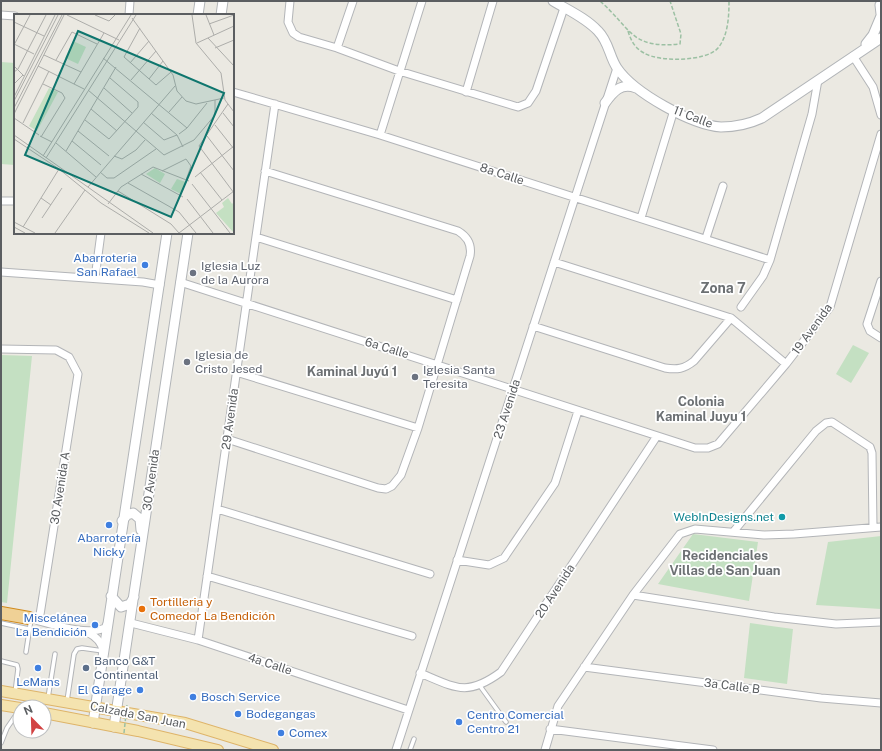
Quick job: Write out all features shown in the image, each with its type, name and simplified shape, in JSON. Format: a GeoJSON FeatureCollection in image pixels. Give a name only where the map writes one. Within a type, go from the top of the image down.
{"type":"FeatureCollection","features":[{"type":"Feature","properties":{"kind":"highway"},"geometry":{"type":"LineString","coordinates":[[1,613],[27,622]]}},
{"type":"Feature","properties":{"kind":"main road","name":"Calzada San Juan"},"geometry":{"type":"LineString","coordinates":[[1,690],[48,699]]}},
{"type":"Feature","properties":{"kind":"main road","name":"Calzada San Juan"},"geometry":{"type":"LineString","coordinates":[[52,700],[185,724],[273,750]]}},
{"type":"Feature","properties":{"kind":"main road"},"geometry":{"type":"LineString","coordinates":[[1,705],[12,707]]}},
{"type":"Feature","properties":{"kind":"main road","name":"Calzada San Juan"},"geometry":{"type":"LineString","coordinates":[[52,715],[138,731],[204,748],[218,750]]}},
{"type":"Feature","properties":{"kind":"street"},"geometry":{"type":"LineString","coordinates":[[129,14],[130,1]]}},
{"type":"Feature","properties":{"kind":"street"},"geometry":{"type":"LineString","coordinates":[[198,14],[200,1]]}},
{"type":"Feature","properties":{"kind":"street"},"geometry":{"type":"LineString","coordinates":[[221,14],[223,1]]}},
{"type":"Feature","properties":{"kind":"street"},"geometry":{"type":"LineString","coordinates":[[290,1],[287,18],[289,26],[299,37],[337,48],[399,71],[514,107],[525,104],[532,99],[564,8]]}},
{"type":"Feature","properties":{"kind":"street"},"geometry":{"type":"LineString","coordinates":[[337,48],[352,1]]}},
{"type":"Feature","properties":{"kind":"street"},"geometry":{"type":"LineString","coordinates":[[380,135],[422,1]]}},
{"type":"Feature","properties":{"kind":"street"},"geometry":{"type":"LineString","coordinates":[[466,92],[493,1]]}},
{"type":"Feature","properties":{"kind":"street","name":"11 Calle"},"geometry":{"type":"LineString","coordinates":[[553,1],[584,19],[605,38],[617,68],[638,89],[674,110],[712,125],[729,127],[742,125],[769,114],[881,38]]}},
{"type":"Feature","properties":{"kind":"street","name":"11 Calle"},"geometry":{"type":"LineString","coordinates":[[856,54],[873,35],[880,9]]}},
{"type":"Feature","properties":{"kind":"street"},"geometry":{"type":"LineString","coordinates":[[1,15],[14,16]]}},
{"type":"Feature","properties":{"kind":"street"},"geometry":{"type":"LineString","coordinates":[[856,54],[873,87],[879,102],[881,115]]}},
{"type":"Feature","properties":{"kind":"street","name":"23 Avenida"},"geometry":{"type":"LineString","coordinates":[[396,750],[617,68]]}},
{"type":"Feature","properties":{"kind":"street"},"geometry":{"type":"LineString","coordinates":[[741,307],[763,276],[770,260],[812,114],[818,80]]}},
{"type":"Feature","properties":{"kind":"street"},"geometry":{"type":"LineString","coordinates":[[605,103],[619,88],[628,86],[638,89]]}},
{"type":"Feature","properties":{"kind":"street","name":"8a Calle"},"geometry":{"type":"LineString","coordinates":[[234,92],[380,135],[574,198],[706,238],[770,260]]}},
{"type":"Feature","properties":{"kind":"street","name":"29 Avenida"},"geometry":{"type":"LineString","coordinates":[[198,640],[275,104]]}},
{"type":"Feature","properties":{"kind":"street"},"geometry":{"type":"LineString","coordinates":[[641,218],[674,110]]}},
{"type":"Feature","properties":{"kind":"street","name":"19 Avenida"},"geometry":{"type":"LineString","coordinates":[[708,448],[718,444],[786,364],[830,307],[881,134]]}},
{"type":"Feature","properties":{"kind":"street"},"geometry":{"type":"LineString","coordinates":[[227,439],[378,488],[386,489],[392,486],[401,475],[418,428],[470,256],[471,248],[468,239],[454,230],[265,171]]}},
{"type":"Feature","properties":{"kind":"street"},"geometry":{"type":"LineString","coordinates":[[706,238],[723,186]]}},
{"type":"Feature","properties":{"kind":"street"},"geometry":{"type":"LineString","coordinates":[[1,201],[14,201]]}},
{"type":"Feature","properties":{"kind":"street"},"geometry":{"type":"LineString","coordinates":[[95,278],[101,234]]}},
{"type":"Feature","properties":{"kind":"street","name":"30 Avenida"},"geometry":{"type":"LineString","coordinates":[[93,723],[94,707],[122,521],[167,234]]}},
{"type":"Feature","properties":{"kind":"street","name":"30 Avenida"},"geometry":{"type":"LineString","coordinates":[[114,727],[131,623],[188,234]]}},
{"type":"Feature","properties":{"kind":"street"},"geometry":{"type":"LineString","coordinates":[[256,237],[457,300]]}},
{"type":"Feature","properties":{"kind":"street"},"geometry":{"type":"LineString","coordinates":[[554,262],[731,318],[786,364]]}},
{"type":"Feature","properties":{"kind":"street"},"geometry":{"type":"LineString","coordinates":[[1,272],[95,278],[160,285]]}},
{"type":"Feature","properties":{"kind":"street"},"geometry":{"type":"LineString","coordinates":[[881,281],[867,321],[867,327],[881,338]]}},
{"type":"Feature","properties":{"kind":"street","name":"6a Calle"},"geometry":{"type":"LineString","coordinates":[[180,282],[437,364],[578,411],[696,448],[708,448]]}},
{"type":"Feature","properties":{"kind":"street"},"geometry":{"type":"LineString","coordinates":[[533,326],[665,368],[677,370],[687,367],[694,361],[731,318]]}},
{"type":"Feature","properties":{"kind":"street","name":"30 Avenida A"},"geometry":{"type":"LineString","coordinates":[[1,349],[56,350],[70,357],[78,374],[27,622]]}},
{"type":"Feature","properties":{"kind":"street"},"geometry":{"type":"LineString","coordinates":[[236,372],[418,428]]}},
{"type":"Feature","properties":{"kind":"street"},"geometry":{"type":"LineString","coordinates":[[457,560],[489,565],[504,558],[555,482],[560,472],[578,411]]}},
{"type":"Feature","properties":{"kind":"street"},"geometry":{"type":"LineString","coordinates":[[545,750],[558,706],[633,595],[680,534],[695,529],[734,531],[764,535],[877,527],[872,453],[870,446],[837,424],[826,423],[816,430],[734,531]]}},
{"type":"Feature","properties":{"kind":"street","name":"20 Avenida"},"geometry":{"type":"LineString","coordinates":[[480,686],[502,671],[658,436]]}},
{"type":"Feature","properties":{"kind":"street"},"geometry":{"type":"LineString","coordinates":[[217,509],[430,574]]}},
{"type":"Feature","properties":{"kind":"street"},"geometry":{"type":"LineString","coordinates":[[122,521],[130,513],[133,513],[140,519],[142,545]]}},
{"type":"Feature","properties":{"kind":"street"},"geometry":{"type":"LineString","coordinates":[[207,576],[412,636]]}},
{"type":"Feature","properties":{"kind":"street"},"geometry":{"type":"LineString","coordinates":[[111,596],[120,607],[130,604],[135,595]]}},
{"type":"Feature","properties":{"kind":"street"},"geometry":{"type":"LineString","coordinates":[[633,595],[774,617],[836,624],[881,622]]}},
{"type":"Feature","properties":{"kind":"street"},"geometry":{"type":"LineString","coordinates":[[1,610],[27,622],[87,632],[100,630],[105,628],[107,624]]}},
{"type":"Feature","properties":{"kind":"street","name":"4a Calle"},"geometry":{"type":"LineString","coordinates":[[131,623],[198,640],[408,710]]}},
{"type":"Feature","properties":{"kind":"street"},"geometry":{"type":"LineString","coordinates":[[87,632],[99,641],[103,646],[103,651]]}},
{"type":"Feature","properties":{"kind":"street","name":"3a Calle B"},"geometry":{"type":"LineString","coordinates":[[584,667],[821,698],[881,703]]}},
{"type":"Feature","properties":{"kind":"street"},"geometry":{"type":"LineString","coordinates":[[420,673],[456,687],[468,688],[480,686]]}},
{"type":"Feature","properties":{"kind":"street"},"geometry":{"type":"LineString","coordinates":[[550,729],[713,750]]}},
{"type":"Feature","properties":{"kind":"lane"},"geometry":{"type":"LineString","coordinates":[[1,623],[27,622],[26,652]]}},
{"type":"Feature","properties":{"kind":"lane"},"geometry":{"type":"LineString","coordinates":[[67,702],[74,654],[77,649],[82,648],[103,651]]}},
{"type":"Feature","properties":{"kind":"lane"},"geometry":{"type":"LineString","coordinates":[[48,699],[55,654]]}},
{"type":"Feature","properties":{"kind":"lane"},"geometry":{"type":"LineString","coordinates":[[1,661],[17,665],[18,669],[15,693]]}},
{"type":"Feature","properties":{"kind":"lane"},"geometry":{"type":"LineString","coordinates":[[480,686],[506,722]]}},
{"type":"Feature","properties":{"kind":"lane"},"geometry":{"type":"LineString","coordinates":[[1,743],[12,720]]}},
{"type":"Feature","properties":{"kind":"lane"},"geometry":{"type":"LineString","coordinates":[[410,750],[414,738]]}},
{"type":"Feature","properties":{"kind":"path"},"geometry":{"type":"LineString","coordinates":[[600,1],[628,31],[640,41],[655,44],[680,44],[680,34],[670,1]]}},
{"type":"Feature","properties":{"kind":"path"},"geometry":{"type":"LineString","coordinates":[[628,31],[632,43],[644,54],[662,60],[678,60],[702,56],[717,49],[726,34],[729,1]]}},
{"type":"Feature","properties":{"kind":"path"},"geometry":{"type":"LineString","coordinates":[[124,733],[127,705]]}},
{"type":"Feature","properties":{"kind":"green space"},"geometry":{"type":"Polygon","coordinates":[[[1,62],[14,63],[14,165],[1,164],[1,62]]]}},
{"type":"Feature","properties":{"kind":"green space"},"geometry":{"type":"Polygon","coordinates":[[[853,345],[869,353],[851,383],[836,374],[853,345]]]}},
{"type":"Feature","properties":{"kind":"green space"},"geometry":{"type":"Polygon","coordinates":[[[1,355],[32,356],[7,603],[1,602],[1,355]]]}},
{"type":"Feature","properties":{"kind":"green space"},"geometry":{"type":"Polygon","coordinates":[[[693,534],[758,542],[749,601],[658,584],[693,534]]]}},
{"type":"Feature","properties":{"kind":"green space"},"geometry":{"type":"Polygon","coordinates":[[[881,536],[881,609],[816,605],[828,542],[881,536]]]}},
{"type":"Feature","properties":{"kind":"green space"},"geometry":{"type":"Polygon","coordinates":[[[750,623],[793,629],[787,684],[744,678],[750,623]]]}},
{"type":"Feature","properties":{"kind":"place","name":"Abarroteria San Rafael"},"geometry":{"type":"Point","coordinates":[145,265]}},
{"type":"Feature","properties":{"kind":"place","name":"Iglesia Luz de la Aurora"},"geometry":{"type":"Point","coordinates":[193,273]}},
{"type":"Feature","properties":{"kind":"place","name":"Iglesia de Cristo Jesed"},"geometry":{"type":"Point","coordinates":[187,362]}},
{"type":"Feature","properties":{"kind":"place","name":"Iglesia Santa Teresita"},"geometry":{"type":"Point","coordinates":[415,377]}},
{"type":"Feature","properties":{"kind":"place","name":"WebInDesigns.net"},"geometry":{"type":"Point","coordinates":[782,517]}},
{"type":"Feature","properties":{"kind":"place","name":"Abarrotería Nicky"},"geometry":{"type":"Point","coordinates":[109,525]}},
{"type":"Feature","properties":{"kind":"place","name":"Tortilleria y Comedor La Bendición"},"geometry":{"type":"Point","coordinates":[142,609]}},
{"type":"Feature","properties":{"kind":"place","name":"Miscelánea La Bendición"},"geometry":{"type":"Point","coordinates":[95,625]}},
{"type":"Feature","properties":{"kind":"place","name":"LeMans"},"geometry":{"type":"Point","coordinates":[38,668]}},
{"type":"Feature","properties":{"kind":"place","name":"Banco G&T Continental"},"geometry":{"type":"Point","coordinates":[86,668]}},
{"type":"Feature","properties":{"kind":"place","name":"El Garage"},"geometry":{"type":"Point","coordinates":[140,690]}},
{"type":"Feature","properties":{"kind":"place","name":"Bosch Service"},"geometry":{"type":"Point","coordinates":[193,697]}},
{"type":"Feature","properties":{"kind":"place","name":"Bodegangas"},"geometry":{"type":"Point","coordinates":[238,714]}},
{"type":"Feature","properties":{"kind":"place","name":"Centro Comercial Centro 21"},"geometry":{"type":"Point","coordinates":[459,722]}},
{"type":"Feature","properties":{"kind":"place","name":"Comex"},"geometry":{"type":"Point","coordinates":[281,733]}},
{"type":"Feature","properties":{"kind":"district","name":"Zona 7"},"geometry":{"type":"Point","coordinates":[723,288]}},
{"type":"Feature","properties":{"kind":"district","name":"Kaminal Juyú 1"},"geometry":{"type":"Point","coordinates":[352,371]}},
{"type":"Feature","properties":{"kind":"district","name":"Colonia Kaminal Juyu 1"},"geometry":{"type":"Point","coordinates":[701,408]}},
{"type":"Feature","properties":{"kind":"district","name":"Recidenciales Villas de San Juan"},"geometry":{"type":"Point","coordinates":[725,562]}}]}
